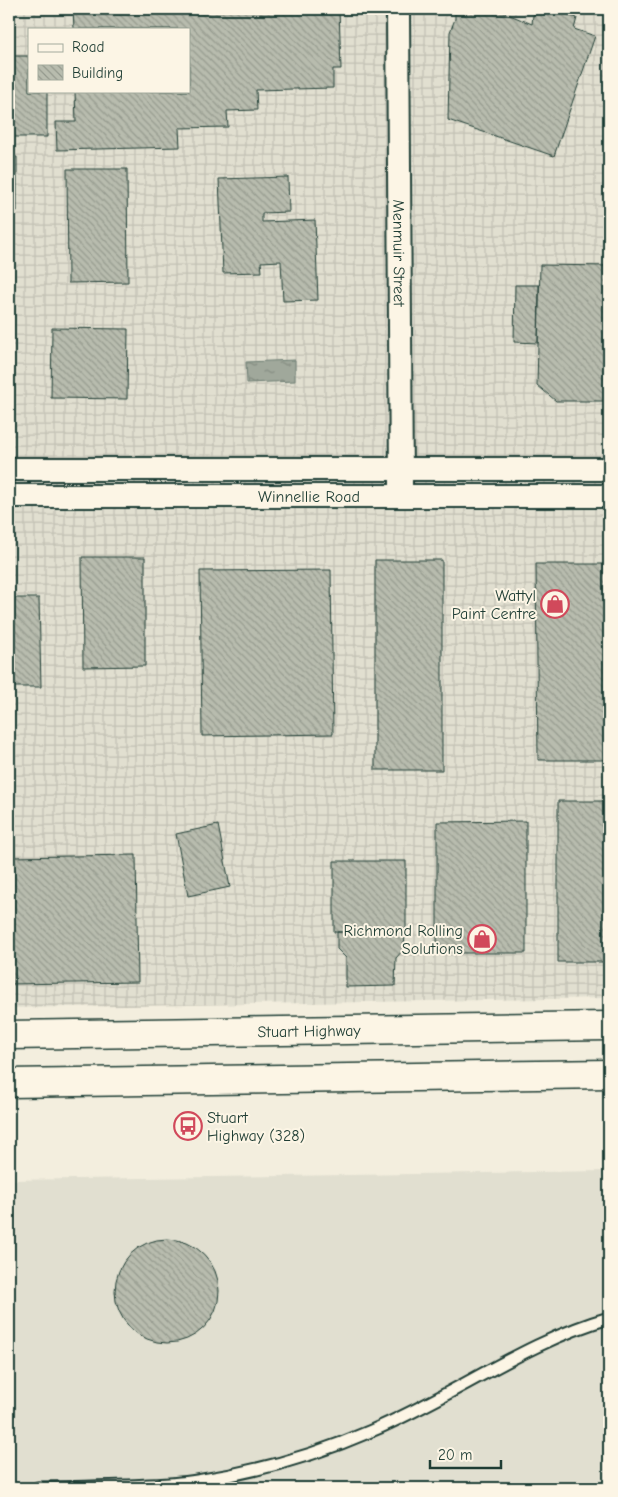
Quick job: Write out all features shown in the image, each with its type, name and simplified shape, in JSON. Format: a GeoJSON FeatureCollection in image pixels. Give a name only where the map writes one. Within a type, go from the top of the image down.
{"type":"FeatureCollection","features":[{"type":"Feature","properties":{"kind":"highway","name":"Stuart Highway"},"geometry":{"type":"LineString","coordinates":[[9,1035],[609,1026]]}},
{"type":"Feature","properties":{"kind":"highway"},"geometry":{"type":"LineString","coordinates":[[9,1083],[609,1074]]}},
{"type":"Feature","properties":{"kind":"street","name":"Menmuir Street"},"geometry":{"type":"LineString","coordinates":[[398,9],[401,496]]}},
{"type":"Feature","properties":{"kind":"street","name":"Winnellie Road"},"geometry":{"type":"LineString","coordinates":[[9,469],[609,469]]}},
{"type":"Feature","properties":{"kind":"street","name":"Winnellie Road"},"geometry":{"type":"LineString","coordinates":[[9,496],[609,496]]}},
{"type":"Feature","properties":{"kind":"lane"},"geometry":{"type":"LineString","coordinates":[[38,1488],[167,1486],[206,1480],[278,1463],[370,1432],[410,1414],[526,1352],[592,1322],[609,1318]]}},
{"type":"Feature","properties":{"kind":"shaded area"},"geometry":{"type":"Polygon","coordinates":[[[9,9],[609,9],[609,998],[9,1008],[9,9]]]}},
{"type":"Feature","properties":{"kind":"shaded area"},"geometry":{"type":"Polygon","coordinates":[[[609,1171],[609,1488],[9,1488],[9,1180],[609,1171]]]}},
{"type":"Feature","properties":{"kind":"water"},"geometry":{"type":"Polygon","coordinates":[[[295,360],[295,381],[247,383],[246,362],[295,360]]]}},
{"type":"Feature","properties":{"kind":"building"},"geometry":{"type":"Polygon","coordinates":[[[73,9],[339,9],[341,69],[333,69],[333,88],[256,90],[257,110],[227,111],[228,127],[179,128],[180,147],[57,150],[56,122],[76,122],[75,92],[190,92],[190,28],[74,28],[73,9]]]}},
{"type":"Feature","properties":{"kind":"building"},"geometry":{"type":"Polygon","coordinates":[[[455,9],[495,9],[532,24],[533,15],[552,9],[577,18],[574,29],[595,36],[554,156],[448,120],[450,32],[455,19],[455,9]]]}},
{"type":"Feature","properties":{"kind":"building"},"geometry":{"type":"Polygon","coordinates":[[[9,56],[28,56],[28,92],[47,92],[47,137],[9,137],[9,56]]]}},
{"type":"Feature","properties":{"kind":"building"},"geometry":{"type":"Polygon","coordinates":[[[9,157],[17,157],[17,211],[9,211],[9,157]]]}},
{"type":"Feature","properties":{"kind":"building"},"geometry":{"type":"Polygon","coordinates":[[[67,169],[127,169],[128,282],[68,283],[67,169]]]}},
{"type":"Feature","properties":{"kind":"building"},"geometry":{"type":"Polygon","coordinates":[[[288,177],[289,212],[262,213],[262,222],[315,220],[318,300],[283,301],[281,261],[261,262],[262,272],[223,273],[219,179],[288,177]]]}},
{"type":"Feature","properties":{"kind":"building"},"geometry":{"type":"Polygon","coordinates":[[[540,265],[609,266],[609,401],[556,401],[537,385],[540,265]]]}},
{"type":"Feature","properties":{"kind":"building"},"geometry":{"type":"Polygon","coordinates":[[[515,285],[539,285],[538,343],[514,342],[515,285]]]}},
{"type":"Feature","properties":{"kind":"building"},"geometry":{"type":"Polygon","coordinates":[[[52,328],[128,329],[127,399],[51,398],[52,328]]]}},
{"type":"Feature","properties":{"kind":"building"},"geometry":{"type":"Polygon","coordinates":[[[82,557],[145,557],[145,666],[83,667],[82,557]]]}},
{"type":"Feature","properties":{"kind":"building"},"geometry":{"type":"Polygon","coordinates":[[[375,560],[442,560],[442,770],[375,770],[375,560]]]}},
{"type":"Feature","properties":{"kind":"building"},"geometry":{"type":"Polygon","coordinates":[[[536,564],[609,564],[609,760],[538,760],[536,564]]]}},
{"type":"Feature","properties":{"kind":"building"},"geometry":{"type":"Polygon","coordinates":[[[331,570],[333,734],[202,736],[200,571],[331,570]]]}},
{"type":"Feature","properties":{"kind":"building"},"geometry":{"type":"Polygon","coordinates":[[[9,598],[39,598],[41,687],[9,687],[9,598]]]}},
{"type":"Feature","properties":{"kind":"building"},"geometry":{"type":"Polygon","coordinates":[[[558,801],[609,801],[609,962],[558,962],[558,801]]]}},
{"type":"Feature","properties":{"kind":"building"},"geometry":{"type":"Polygon","coordinates":[[[526,821],[526,953],[437,953],[437,822],[526,821]]]}},
{"type":"Feature","properties":{"kind":"building"},"geometry":{"type":"Polygon","coordinates":[[[218,825],[230,887],[188,896],[176,834],[218,825]]]}},
{"type":"Feature","properties":{"kind":"building"},"geometry":{"type":"Polygon","coordinates":[[[136,855],[138,982],[9,984],[9,857],[136,855]]]}},
{"type":"Feature","properties":{"kind":"building"},"geometry":{"type":"Polygon","coordinates":[[[334,861],[406,861],[406,932],[334,932],[334,861]]]}},
{"type":"Feature","properties":{"kind":"building"},"geometry":{"type":"Polygon","coordinates":[[[337,932],[405,932],[404,949],[396,958],[395,986],[346,987],[346,958],[337,949],[337,932]]]}},
{"type":"Feature","properties":{"kind":"building"},"geometry":{"type":"Polygon","coordinates":[[[167,1239],[187,1243],[196,1248],[210,1262],[215,1271],[219,1291],[215,1311],[210,1320],[196,1334],[187,1339],[167,1343],[147,1339],[138,1334],[124,1320],[119,1311],[115,1291],[119,1271],[124,1262],[138,1248],[147,1243],[167,1239]]]}},
{"type":"Feature","properties":{"kind":"place","name":"Wattyl Paint Centre"},"geometry":{"type":"Point","coordinates":[555,604]}},
{"type":"Feature","properties":{"kind":"place","name":"Richmond Rolling Solutions"},"geometry":{"type":"Point","coordinates":[482,939]}},
{"type":"Feature","properties":{"kind":"place","name":"Stuart Highway (328)"},"geometry":{"type":"Point","coordinates":[188,1126]}}]}
